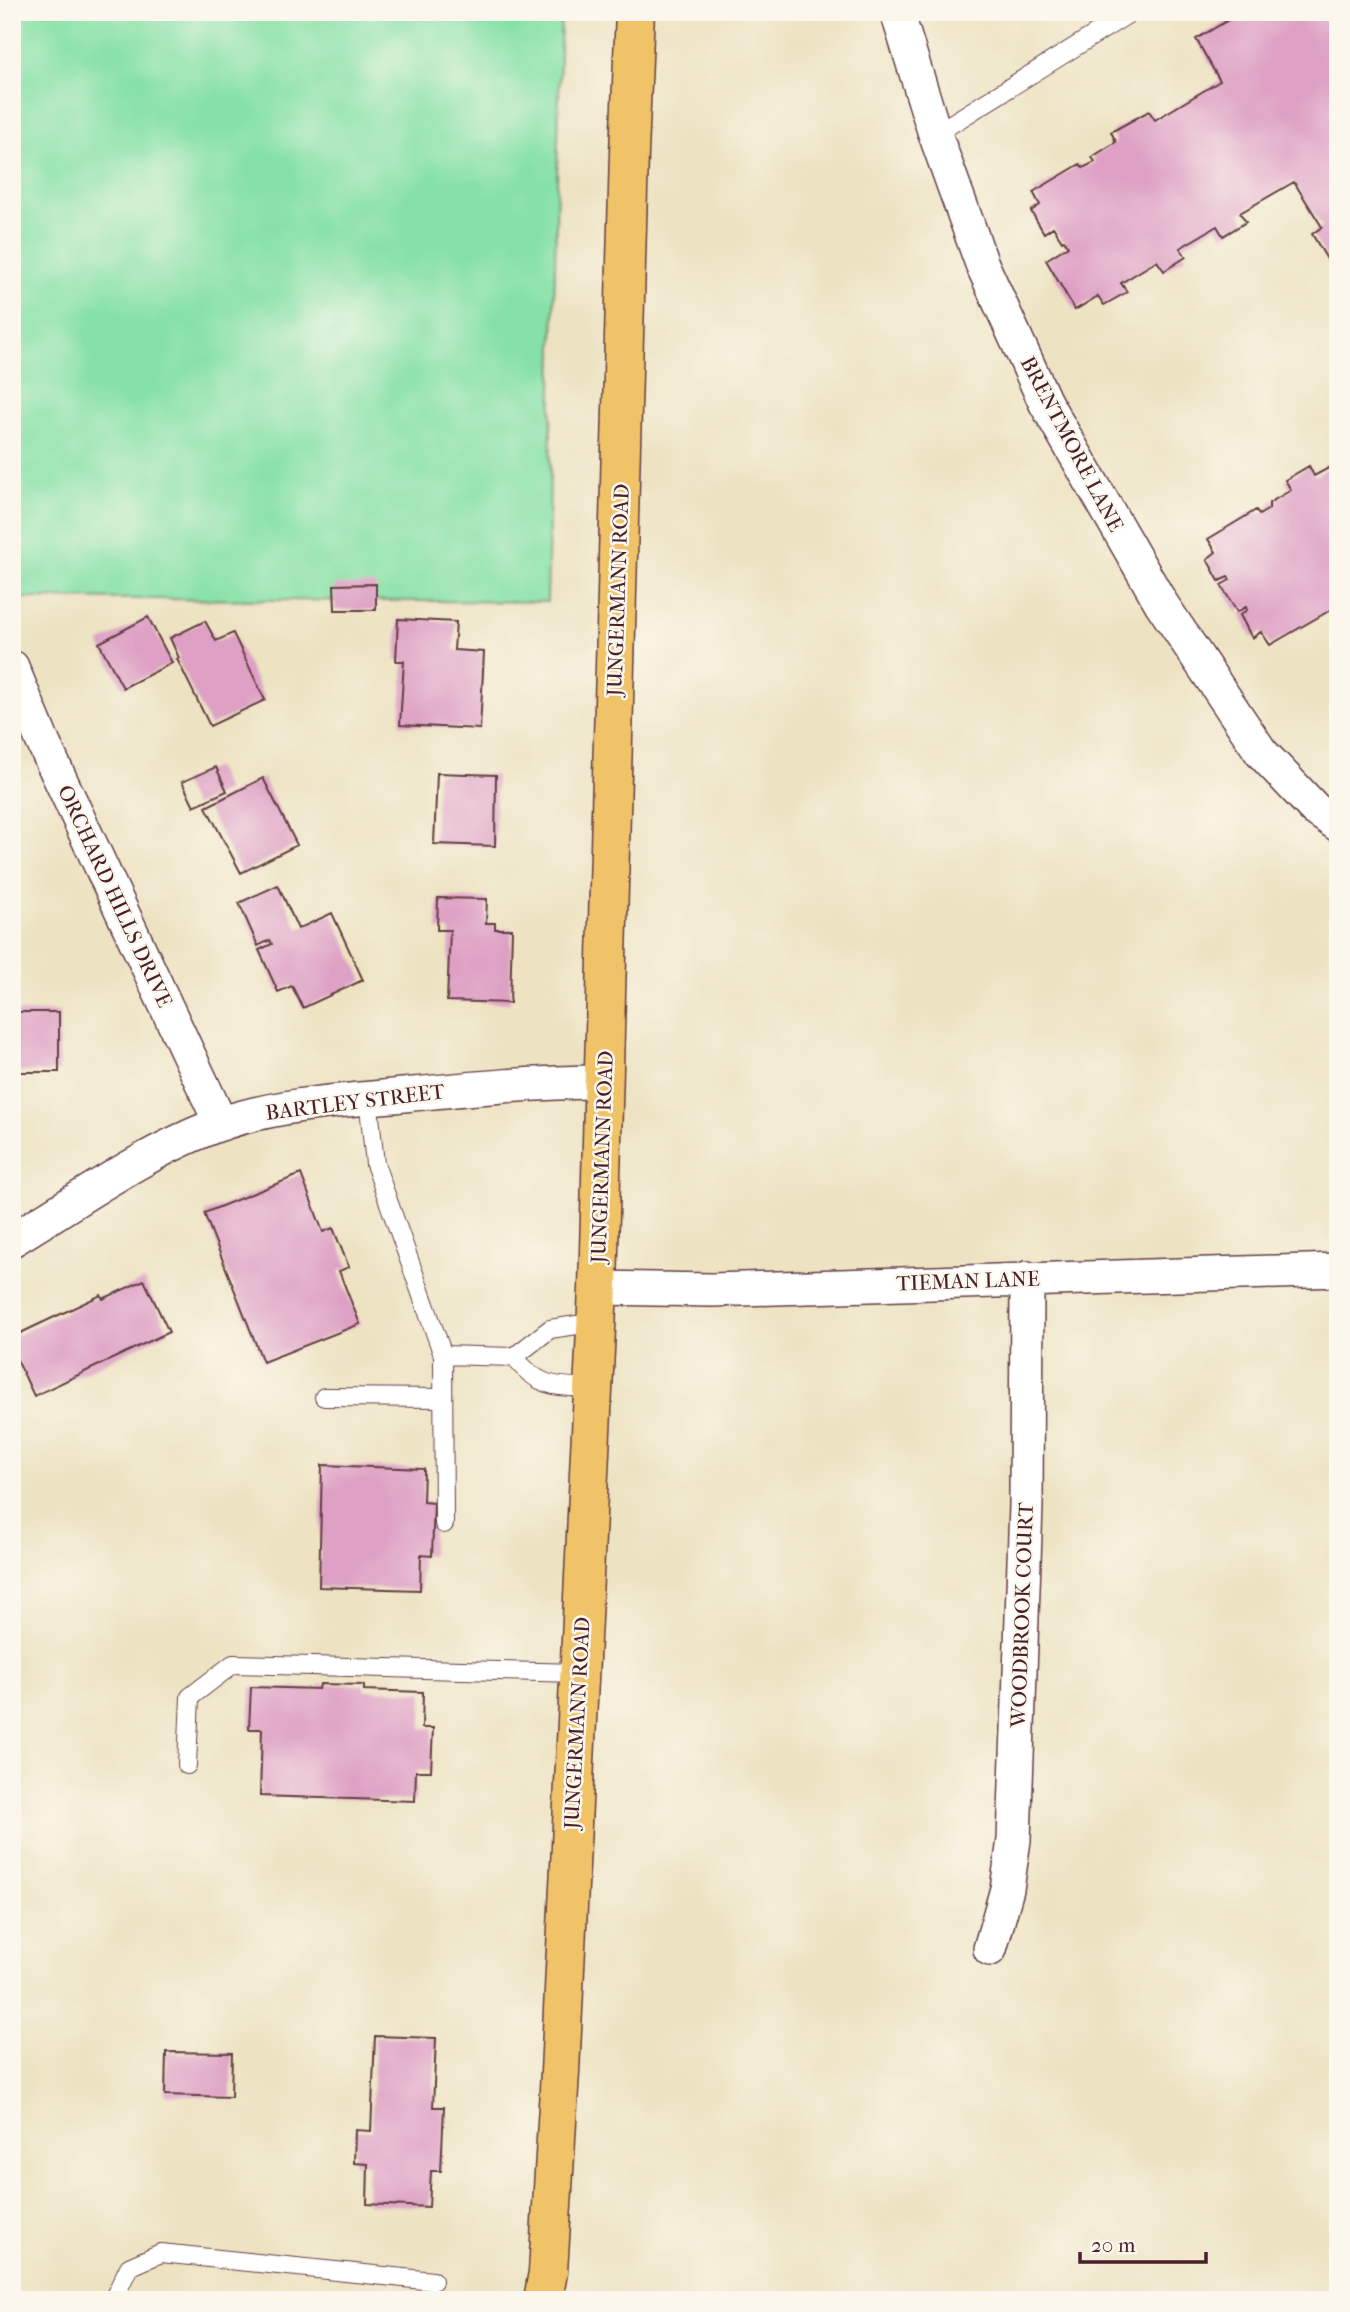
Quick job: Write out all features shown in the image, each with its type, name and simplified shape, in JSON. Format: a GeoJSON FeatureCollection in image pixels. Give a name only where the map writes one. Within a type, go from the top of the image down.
{"type":"FeatureCollection","features":[{"type":"Feature","properties":{"kind":"main road","name":"JUNGERMANN ROAD"},"geometry":{"type":"LineString","coordinates":[[543,2300],[548,2272],[560,2072],[598,1305],[635,12]]}},
{"type":"Feature","properties":{"kind":"street","name":"BRENTMORE LANE"},"geometry":{"type":"LineString","coordinates":[[900,14],[935,134],[982,264],[1045,402],[1161,603],[1261,752],[1315,809],[1338,825]]}},
{"type":"Feature","properties":{"kind":"street","name":"ORCHARD HILLS DRIVE"},"geometry":{"type":"LineString","coordinates":[[12,667],[42,740],[221,1124]]}},
{"type":"Feature","properties":{"kind":"street","name":"BARTLEY STREET"},"geometry":{"type":"LineString","coordinates":[[12,1240],[169,1146],[221,1124],[274,1109],[501,1084],[604,1082]]}},
{"type":"Feature","properties":{"kind":"street","name":"TIEMAN LANE"},"geometry":{"type":"LineString","coordinates":[[598,1305],[712,1290],[1338,1270]]}},
{"type":"Feature","properties":{"kind":"street","name":"WOODBROOK COURT"},"geometry":{"type":"LineString","coordinates":[[990,1949],[1007,1889],[1014,1840],[1026,1506],[1027,1279]]}},
{"type":"Feature","properties":{"kind":"lane"},"geometry":{"type":"LineString","coordinates":[[935,134],[1131,12]]}},
{"type":"Feature","properties":{"kind":"lane"},"geometry":{"type":"LineString","coordinates":[[368,1097],[375,1164],[443,1355],[444,1524]]}},
{"type":"Feature","properties":{"kind":"lane"},"geometry":{"type":"LineString","coordinates":[[443,1355],[514,1357],[550,1329],[598,1305]]}},
{"type":"Feature","properties":{"kind":"lane"},"geometry":{"type":"LineString","coordinates":[[514,1357],[528,1374],[550,1385],[594,1388]]}},
{"type":"Feature","properties":{"kind":"lane"},"geometry":{"type":"LineString","coordinates":[[324,1397],[443,1398]]}},
{"type":"Feature","properties":{"kind":"lane"},"geometry":{"type":"LineString","coordinates":[[187,1765],[190,1697],[233,1664],[579,1673]]}},
{"type":"Feature","properties":{"kind":"lane"},"geometry":{"type":"LineString","coordinates":[[113,2300],[129,2267],[161,2253],[433,2281]]}},
{"type":"Feature","properties":{"kind":"green space"},"geometry":{"type":"Polygon","coordinates":[[[12,12],[561,12],[547,602],[18,598],[12,583],[12,12]]]}},
{"type":"Feature","properties":{"kind":"building"},"geometry":{"type":"Polygon","coordinates":[[[1242,12],[1338,12],[1338,269],[1334,271],[1312,234],[1322,227],[1294,182],[1240,213],[1246,222],[1223,236],[1217,226],[1180,248],[1186,257],[1164,271],[1157,261],[1121,283],[1127,292],[1104,305],[1098,296],[1075,310],[1046,260],[1068,246],[1053,227],[1044,233],[1031,211],[1040,205],[1033,192],[1080,164],[1083,168],[1095,162],[1092,157],[1116,142],[1111,132],[1149,111],[1155,120],[1220,81],[1196,39],[1242,12]]]}},
{"type":"Feature","properties":{"kind":"building"},"geometry":{"type":"Polygon","coordinates":[[[1338,463],[1338,614],[1334,608],[1270,645],[1261,632],[1252,638],[1240,615],[1247,610],[1246,607],[1237,612],[1221,585],[1230,580],[1228,577],[1219,581],[1207,559],[1216,552],[1208,539],[1256,510],[1259,515],[1269,509],[1269,503],[1291,490],[1285,480],[1309,466],[1314,476],[1338,463]]]}},
{"type":"Feature","properties":{"kind":"building"},"geometry":{"type":"Polygon","coordinates":[[[376,584],[376,610],[335,610],[334,585],[376,584]]]}},
{"type":"Feature","properties":{"kind":"building"},"geometry":{"type":"Polygon","coordinates":[[[148,617],[172,663],[123,688],[99,643],[148,617]]]}},
{"type":"Feature","properties":{"kind":"building"},"geometry":{"type":"Polygon","coordinates":[[[398,619],[456,622],[454,650],[484,652],[480,729],[400,725],[404,661],[396,661],[398,619]]]}},
{"type":"Feature","properties":{"kind":"building"},"geometry":{"type":"Polygon","coordinates":[[[205,621],[216,641],[233,633],[265,700],[210,726],[177,659],[179,658],[170,638],[205,621]]]}},
{"type":"Feature","properties":{"kind":"building"},"geometry":{"type":"Polygon","coordinates":[[[216,767],[227,791],[194,806],[182,782],[216,767]]]}},
{"type":"Feature","properties":{"kind":"building"},"geometry":{"type":"Polygon","coordinates":[[[437,773],[496,775],[495,846],[434,844],[437,773]]]}},
{"type":"Feature","properties":{"kind":"building"},"geometry":{"type":"Polygon","coordinates":[[[263,778],[297,845],[241,873],[206,807],[263,778]]]}},
{"type":"Feature","properties":{"kind":"building"},"geometry":{"type":"Polygon","coordinates":[[[278,885],[298,929],[332,913],[363,980],[303,1008],[292,986],[278,992],[259,950],[272,944],[270,940],[258,946],[239,903],[278,885]]]}},
{"type":"Feature","properties":{"kind":"building"},"geometry":{"type":"Polygon","coordinates":[[[438,898],[487,899],[486,923],[495,923],[495,929],[512,929],[510,1003],[447,1001],[450,930],[437,930],[438,898]]]}},
{"type":"Feature","properties":{"kind":"building"},"geometry":{"type":"Polygon","coordinates":[[[12,1012],[59,1012],[59,1072],[12,1072],[12,1012]]]}},
{"type":"Feature","properties":{"kind":"building"},"geometry":{"type":"Polygon","coordinates":[[[301,1174],[323,1232],[333,1228],[349,1267],[339,1271],[360,1324],[263,1362],[204,1213],[301,1174]]]}},
{"type":"Feature","properties":{"kind":"building"},"geometry":{"type":"Polygon","coordinates":[[[144,1280],[169,1332],[34,1396],[12,1349],[12,1337],[101,1295],[103,1299],[144,1280]]]}},
{"type":"Feature","properties":{"kind":"building"},"geometry":{"type":"Polygon","coordinates":[[[322,1465],[424,1469],[423,1502],[434,1503],[432,1556],[421,1555],[420,1590],[319,1587],[322,1465]]]}},
{"type":"Feature","properties":{"kind":"building"},"geometry":{"type":"Polygon","coordinates":[[[320,1684],[364,1685],[364,1690],[423,1692],[422,1728],[433,1728],[431,1771],[416,1771],[415,1801],[260,1796],[262,1729],[249,1729],[251,1687],[319,1689],[320,1684]]]}},
{"type":"Feature","properties":{"kind":"building"},"geometry":{"type":"Polygon","coordinates":[[[375,2036],[436,2038],[433,2107],[444,2107],[441,2171],[431,2171],[429,2207],[367,2204],[368,2164],[354,2163],[355,2130],[371,2131],[375,2036]]]}},
{"type":"Feature","properties":{"kind":"building"},"geometry":{"type":"Polygon","coordinates":[[[166,2052],[232,2053],[231,2097],[165,2095],[166,2052]]]}}]}
